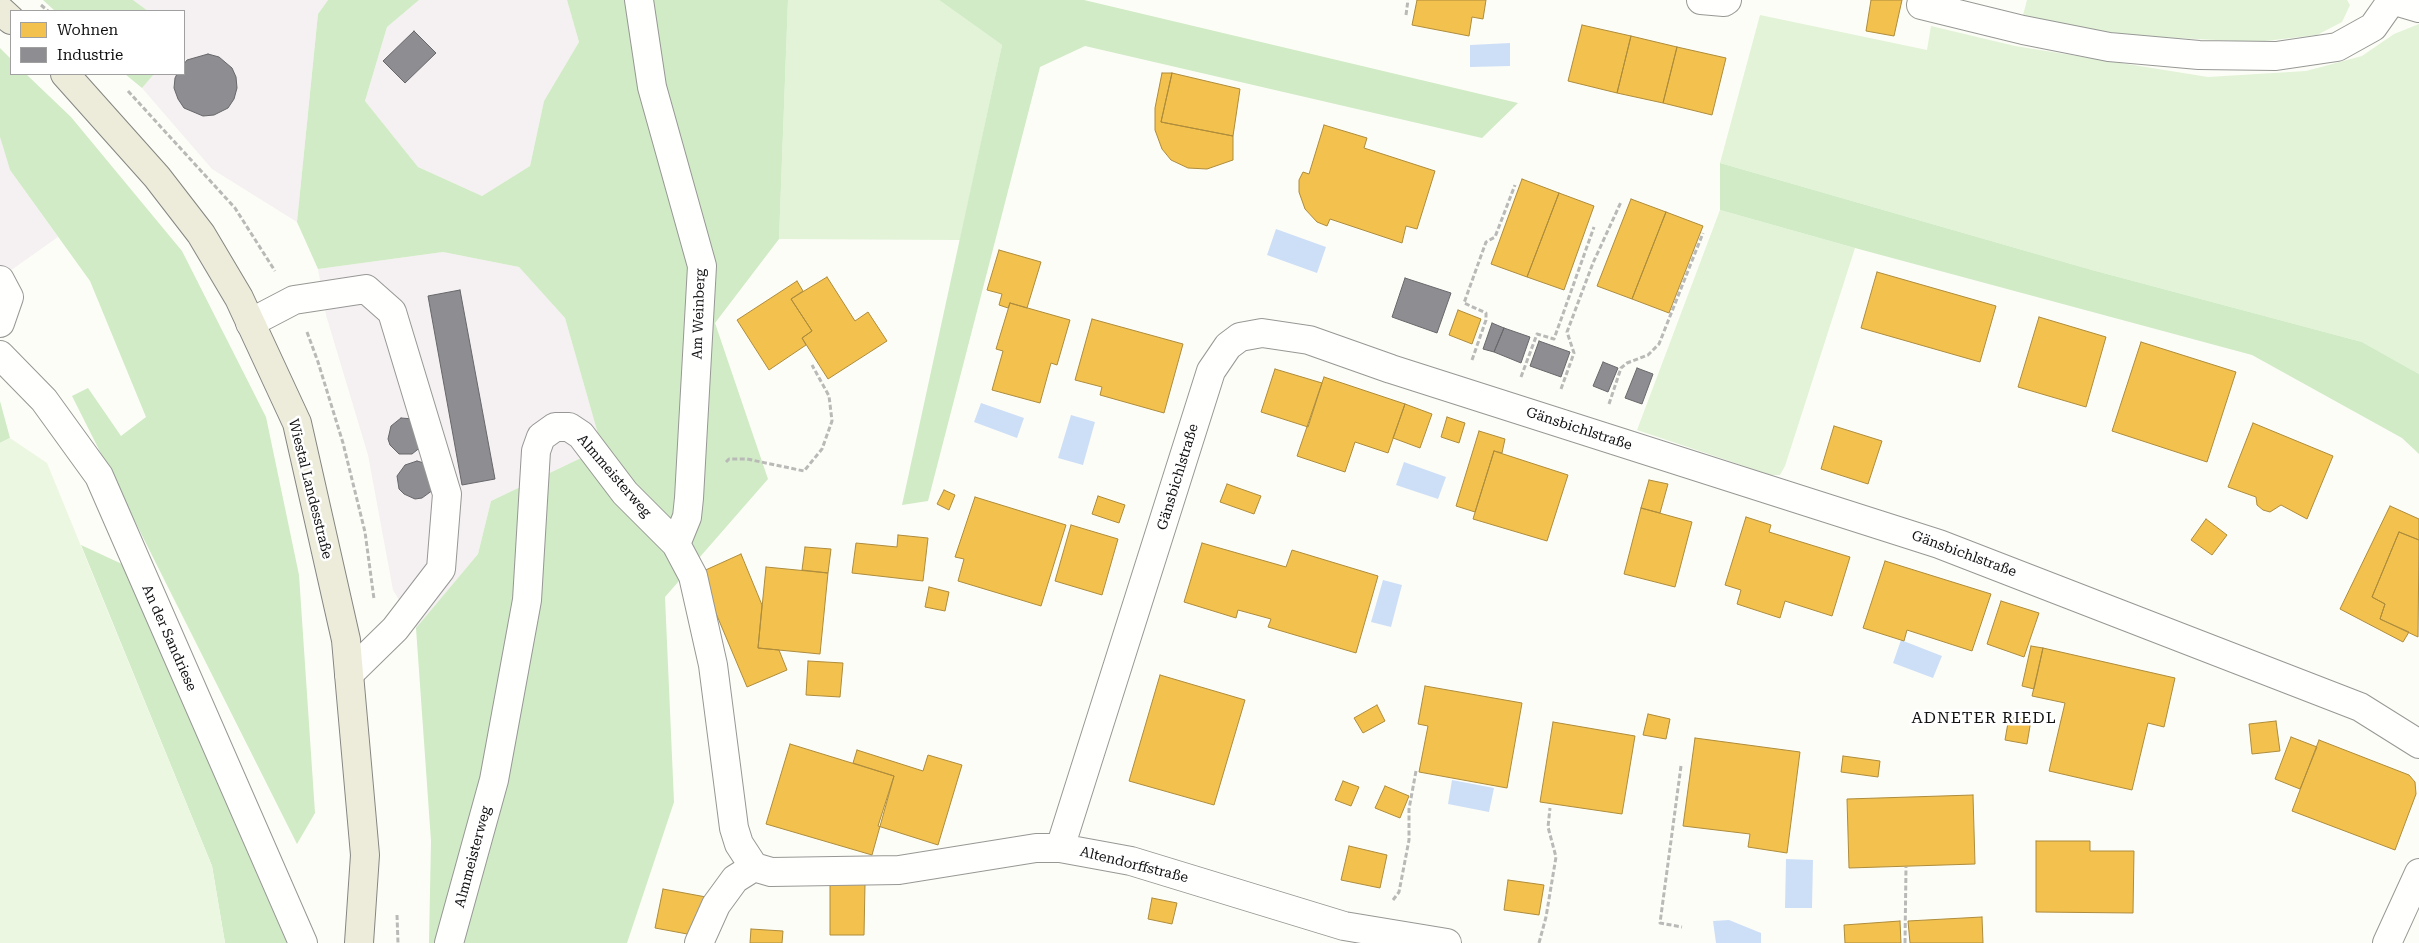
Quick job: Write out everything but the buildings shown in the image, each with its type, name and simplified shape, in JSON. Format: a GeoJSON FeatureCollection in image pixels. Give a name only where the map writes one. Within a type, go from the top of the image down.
{"type":"FeatureCollection","features":[{"type":"Feature","properties":{"kind":"main road"},"geometry":{"type":"LineString","coordinates":[[0,10],[10,19]]}},
{"type":"Feature","properties":{"kind":"main road","name":"Wiestal Landesstraße"},"geometry":{"type":"LineString","coordinates":[[66,75],[157,177],[201,234],[239,298],[297,423],[346,640],[365,855],[359,943]]}},
{"type":"Feature","properties":{"kind":"street","name":"Am Weinberg"},"geometry":{"type":"LineString","coordinates":[[639,0],[652,87],[702,266],[689,498],[687,517],[676,544]]}},
{"type":"Feature","properties":{"kind":"street"},"geometry":{"type":"LineString","coordinates":[[1701,0],[1724,2],[1727,0]]}},
{"type":"Feature","properties":{"kind":"street"},"geometry":{"type":"LineString","coordinates":[[1921,5],[2023,30],[2109,47],[2199,55],[2276,56],[2337,47],[2373,27],[2392,0],[2419,8]]}},
{"type":"Feature","properties":{"kind":"street"},"geometry":{"type":"LineString","coordinates":[[0,280],[9,297],[0,323]]}},
{"type":"Feature","properties":{"kind":"street"},"geometry":{"type":"LineString","coordinates":[[250,323],[294,300],[366,289],[392,312],[447,494],[441,569],[395,629],[349,674]]}},
{"type":"Feature","properties":{"kind":"street","name":"Gänsbichlstraße"},"geometry":{"type":"LineString","coordinates":[[1060,848],[1211,371],[1228,346],[1240,336],[1262,333],[1309,340],[1400,372],[1939,544],[2360,707],[2419,744]]}},
{"type":"Feature","properties":{"kind":"street","name":"An der Sandriese"},"geometry":{"type":"LineString","coordinates":[[0,355],[44,400],[99,476],[303,943]]}},
{"type":"Feature","properties":{"kind":"street","name":"Almmeisterweg"},"geometry":{"type":"LineString","coordinates":[[449,943],[494,780],[527,600],[536,451],[541,437],[555,427],[569,427],[581,435],[625,493],[676,544],[693,576],[713,665],[734,828],[739,844],[754,867]]}},
{"type":"Feature","properties":{"kind":"street","name":"Altendorffstraße"},"geometry":{"type":"LineString","coordinates":[[754,867],[771,872],[899,870],[1036,848],[1060,848],[1132,861],[1344,926],[1447,943]]}},
{"type":"Feature","properties":{"kind":"street"},"geometry":{"type":"LineString","coordinates":[[699,943],[716,905],[735,879],[754,867]]}},
{"type":"Feature","properties":{"kind":"street"},"geometry":{"type":"LineString","coordinates":[[2387,943],[2419,873]]}},
{"type":"Feature","properties":{"kind":"path"},"geometry":{"type":"LineString","coordinates":[[1406,16],[1408,0]]}},
{"type":"Feature","properties":{"kind":"path"},"geometry":{"type":"LineString","coordinates":[[1478,344],[1486,320],[1486,312],[1464,303],[1486,242],[1495,237],[1515,184]]}},
{"type":"Feature","properties":{"kind":"path"},"geometry":{"type":"LineString","coordinates":[[1564,379],[1574,353],[1567,332],[1604,237],[1621,202]]}},
{"type":"Feature","properties":{"kind":"path"},"geometry":{"type":"LineString","coordinates":[[1526,364],[1537,334],[1554,339],[1594,226]]}},
{"type":"Feature","properties":{"kind":"path"},"geometry":{"type":"LineString","coordinates":[[1613,392],[1621,368],[1627,363],[1648,355],[1659,344],[1703,233]]}},
{"type":"Feature","properties":{"kind":"path"},"geometry":{"type":"LineString","coordinates":[[722,465],[729,459],[747,459],[804,471],[822,449],[832,421],[829,396],[812,365]]}},
{"type":"Feature","properties":{"kind":"path"},"geometry":{"type":"LineString","coordinates":[[1681,766],[1660,923],[1682,927]]}},
{"type":"Feature","properties":{"kind":"path"},"geometry":{"type":"LineString","coordinates":[[1399,892],[1409,840],[1409,809],[1416,771]]}},
{"type":"Feature","properties":{"kind":"path"},"geometry":{"type":"LineString","coordinates":[[1539,943],[1546,917],[1556,857],[1548,827],[1550,808]]}},
{"type":"Feature","properties":{"kind":"path"},"geometry":{"type":"LineString","coordinates":[[1905,943],[1906,867]]}},
{"type":"Feature","properties":{"kind":"shaded area"},"geometry":{"type":"Polygon","coordinates":[[[133,0],[328,0],[318,14],[297,222],[212,169],[142,88],[153,75],[185,75],[185,10],[147,10],[133,0]]]}},
{"type":"Feature","properties":{"kind":"shaded area"},"geometry":{"type":"Polygon","coordinates":[[[419,0],[567,0],[579,42],[544,101],[530,166],[482,196],[418,167],[365,101],[387,27],[419,0]]]}},
{"type":"Feature","properties":{"kind":"shaded area"},"geometry":{"type":"Polygon","coordinates":[[[0,137],[10,170],[58,237],[0,278],[0,137]]]}},
{"type":"Feature","properties":{"kind":"shaded area"},"geometry":{"type":"Polygon","coordinates":[[[443,252],[519,267],[565,318],[602,448],[491,501],[478,554],[416,628],[393,590],[368,455],[326,315],[318,269],[443,252]]]}},
{"type":"Feature","properties":{"kind":"green space"},"geometry":{"type":"Polygon","coordinates":[[[43,0],[133,0],[147,10],[54,10],[43,0]]]}},
{"type":"Feature","properties":{"kind":"green space"},"geometry":{"type":"Polygon","coordinates":[[[328,0],[419,0],[387,27],[365,101],[418,167],[482,196],[530,166],[544,101],[579,42],[567,0],[788,0],[779,239],[715,323],[768,479],[665,597],[674,802],[627,943],[429,943],[431,841],[416,628],[478,554],[491,501],[602,448],[565,318],[519,267],[443,252],[318,269],[297,222],[318,14],[328,0]]]}},
{"type":"Feature","properties":{"kind":"green space"},"geometry":{"type":"Polygon","coordinates":[[[788,0],[939,0],[1002,45],[960,240],[779,239],[788,0]]]}},
{"type":"Feature","properties":{"kind":"green space"},"geometry":{"type":"Polygon","coordinates":[[[939,0],[1084,0],[1518,103],[1482,138],[1085,46],[1040,67],[928,501],[902,505],[1002,45],[939,0]]]}},
{"type":"Feature","properties":{"kind":"green space"},"geometry":{"type":"Polygon","coordinates":[[[2027,0],[2347,0],[2350,5],[2342,22],[2317,35],[2257,42],[2136,36],[2022,19],[2027,0]]]}},
{"type":"Feature","properties":{"kind":"green space"},"geometry":{"type":"Polygon","coordinates":[[[1760,15],[1927,50],[1931,26],[2015,46],[2208,77],[2306,71],[2362,56],[2394,34],[2419,24],[2419,374],[2362,342],[2092,270],[1720,163],[1760,15]]]}},
{"type":"Feature","properties":{"kind":"green space"},"geometry":{"type":"Polygon","coordinates":[[[0,48],[10,58],[10,75],[27,75],[71,117],[182,251],[266,417],[299,575],[315,813],[297,844],[72,396],[88,388],[121,436],[146,417],[90,281],[10,170],[0,137],[0,48]]]}},
{"type":"Feature","properties":{"kind":"green space"},"geometry":{"type":"Polygon","coordinates":[[[126,75],[153,75],[142,88],[126,75]]]}},
{"type":"Feature","properties":{"kind":"green space"},"geometry":{"type":"Polygon","coordinates":[[[1720,163],[2092,270],[2362,342],[2419,374],[2419,454],[2402,438],[2252,355],[1720,210],[1720,163]]]}},
{"type":"Feature","properties":{"kind":"green space"},"geometry":{"type":"Polygon","coordinates":[[[1720,210],[1855,248],[1785,466],[1780,475],[1771,475],[1637,430],[1720,210]]]}},
{"type":"Feature","properties":{"kind":"green space"},"geometry":{"type":"Polygon","coordinates":[[[0,401],[10,438],[0,443],[0,401]]]}},
{"type":"Feature","properties":{"kind":"green space"},"geometry":{"type":"Polygon","coordinates":[[[10,438],[47,463],[212,866],[225,943],[0,943],[0,443],[10,438]]]}},
{"type":"Feature","properties":{"kind":"green space"},"geometry":{"type":"Polygon","coordinates":[[[81,545],[122,564],[287,943],[225,943],[212,866],[81,545]]]}},
{"type":"Feature","properties":{"kind":"water"},"geometry":{"type":"Polygon","coordinates":[[[1510,43],[1510,66],[1470,67],[1470,45],[1510,43]]]}},
{"type":"Feature","properties":{"kind":"water"},"geometry":{"type":"Polygon","coordinates":[[[1276,229],[1326,247],[1317,273],[1267,255],[1276,229]]]}},
{"type":"Feature","properties":{"kind":"water"},"geometry":{"type":"Polygon","coordinates":[[[981,403],[1024,418],[1017,438],[974,422],[981,403]]]}},
{"type":"Feature","properties":{"kind":"water"},"geometry":{"type":"Polygon","coordinates":[[[1071,415],[1095,422],[1083,465],[1058,458],[1071,415]]]}},
{"type":"Feature","properties":{"kind":"water"},"geometry":{"type":"Polygon","coordinates":[[[1404,462],[1446,477],[1438,499],[1396,485],[1404,462]]]}},
{"type":"Feature","properties":{"kind":"water"},"geometry":{"type":"Polygon","coordinates":[[[1383,580],[1402,585],[1391,627],[1371,622],[1383,580]]]}},
{"type":"Feature","properties":{"kind":"water"},"geometry":{"type":"Polygon","coordinates":[[[1901,640],[1942,656],[1933,678],[1893,663],[1901,640]]]}},
{"type":"Feature","properties":{"kind":"water"},"geometry":{"type":"Polygon","coordinates":[[[1452,780],[1494,788],[1489,812],[1448,804],[1452,780]]]}},
{"type":"Feature","properties":{"kind":"water"},"geometry":{"type":"Polygon","coordinates":[[[1786,859],[1813,860],[1812,908],[1785,908],[1786,859]]]}},
{"type":"Feature","properties":{"kind":"water"},"geometry":{"type":"Polygon","coordinates":[[[1729,920],[1761,933],[1761,943],[1716,943],[1713,921],[1729,920]]]}},
{"type":"Feature","properties":{"kind":"district","name":"ADNETER RIEDL"},"geometry":{"type":"Point","coordinates":[1984,718]}}]}
